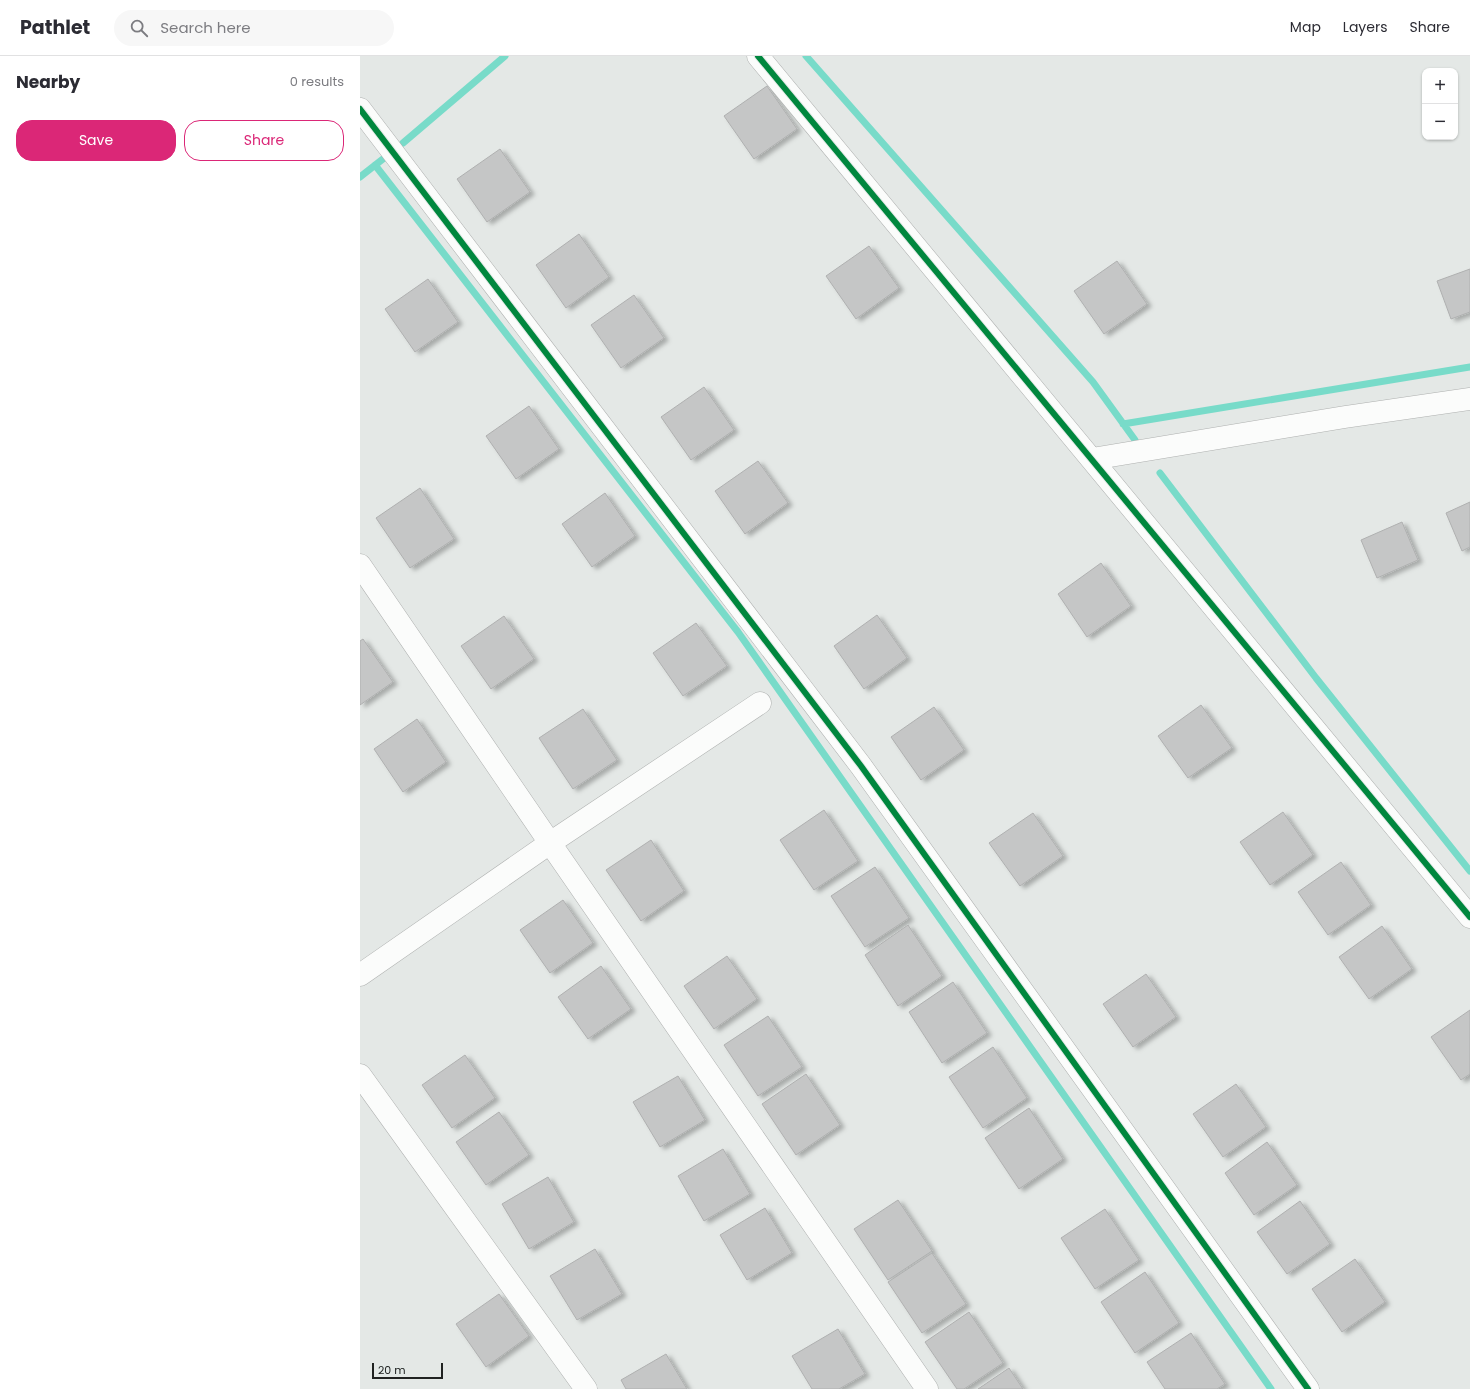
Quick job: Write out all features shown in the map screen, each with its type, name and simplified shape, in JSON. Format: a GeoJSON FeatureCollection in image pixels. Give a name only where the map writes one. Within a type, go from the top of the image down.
{"type":"FeatureCollection","features":[{"type":"Feature","properties":{"kind":"street"},"geometry":{"type":"LineString","coordinates":[[758,56],[1470,917]]}},
{"type":"Feature","properties":{"kind":"street"},"geometry":{"type":"LineString","coordinates":[[360,109],[861,766],[1308,1389]]}},
{"type":"Feature","properties":{"kind":"street"},"geometry":{"type":"LineString","coordinates":[[1092,459],[1344,417],[1470,399]]}},
{"type":"Feature","properties":{"kind":"street"},"geometry":{"type":"LineString","coordinates":[[360,565],[927,1389]]}},
{"type":"Feature","properties":{"kind":"street"},"geometry":{"type":"LineString","coordinates":[[360,975],[550,843],[760,703]]}},
{"type":"Feature","properties":{"kind":"street"},"geometry":{"type":"LineString","coordinates":[[360,1075],[586,1389]]}},
{"type":"Feature","properties":{"kind":"building"},"geometry":{"type":"Polygon","coordinates":[[[767,86],[797,129],[754,159],[724,116],[767,86]]]}},
{"type":"Feature","properties":{"kind":"building"},"geometry":{"type":"Polygon","coordinates":[[[500,149],[530,192],[487,222],[457,179],[500,149]]]}},
{"type":"Feature","properties":{"kind":"building"},"geometry":{"type":"Polygon","coordinates":[[[579,234],[609,277],[566,308],[536,265],[579,234]]]}},
{"type":"Feature","properties":{"kind":"building"},"geometry":{"type":"Polygon","coordinates":[[[869,246],[899,288],[856,319],[826,276],[869,246]]]}},
{"type":"Feature","properties":{"kind":"building"},"geometry":{"type":"Polygon","coordinates":[[[1117,261],[1147,304],[1104,334],[1074,291],[1117,261]]]}},
{"type":"Feature","properties":{"kind":"building"},"geometry":{"type":"Polygon","coordinates":[[[1470,269],[1470,312],[1451,319],[1437,281],[1470,269]]]}},
{"type":"Feature","properties":{"kind":"building"},"geometry":{"type":"Polygon","coordinates":[[[428,279],[458,322],[415,352],[385,309],[428,279]]]}},
{"type":"Feature","properties":{"kind":"building"},"geometry":{"type":"Polygon","coordinates":[[[634,295],[664,338],[621,368],[591,325],[634,295]]]}},
{"type":"Feature","properties":{"kind":"building"},"geometry":{"type":"Polygon","coordinates":[[[704,387],[734,430],[691,460],[661,417],[704,387]]]}},
{"type":"Feature","properties":{"kind":"building"},"geometry":{"type":"Polygon","coordinates":[[[529,406],[559,449],[516,479],[486,436],[529,406]]]}},
{"type":"Feature","properties":{"kind":"building"},"geometry":{"type":"Polygon","coordinates":[[[758,461],[788,503],[745,534],[715,491],[758,461]]]}},
{"type":"Feature","properties":{"kind":"building"},"geometry":{"type":"Polygon","coordinates":[[[420,488],[454,539],[410,568],[376,518],[420,488]]]}},
{"type":"Feature","properties":{"kind":"building"},"geometry":{"type":"Polygon","coordinates":[[[605,493],[635,536],[592,567],[562,524],[605,493]]]}},
{"type":"Feature","properties":{"kind":"building"},"geometry":{"type":"Polygon","coordinates":[[[1470,502],[1470,547],[1462,551],[1446,513],[1470,502]]]}},
{"type":"Feature","properties":{"kind":"building"},"geometry":{"type":"Polygon","coordinates":[[[1402,522],[1418,560],[1377,578],[1361,540],[1402,522]]]}},
{"type":"Feature","properties":{"kind":"building"},"geometry":{"type":"Polygon","coordinates":[[[1101,563],[1131,606],[1087,637],[1058,594],[1101,563]]]}},
{"type":"Feature","properties":{"kind":"building"},"geometry":{"type":"Polygon","coordinates":[[[877,615],[907,658],[864,689],[834,646],[877,615]]]}},
{"type":"Feature","properties":{"kind":"building"},"geometry":{"type":"Polygon","coordinates":[[[504,616],[534,659],[491,689],[461,646],[504,616]]]}},
{"type":"Feature","properties":{"kind":"building"},"geometry":{"type":"Polygon","coordinates":[[[696,623],[727,666],[683,696],[653,653],[696,623]]]}},
{"type":"Feature","properties":{"kind":"building"},"geometry":{"type":"Polygon","coordinates":[[[363,639],[393,682],[360,705],[360,641],[363,639]]]}},
{"type":"Feature","properties":{"kind":"building"},"geometry":{"type":"Polygon","coordinates":[[[1201,705],[1232,748],[1188,778],[1158,736],[1201,705]]]}},
{"type":"Feature","properties":{"kind":"building"},"geometry":{"type":"Polygon","coordinates":[[[934,707],[964,750],[921,780],[891,737],[934,707]]]}},
{"type":"Feature","properties":{"kind":"building"},"geometry":{"type":"Polygon","coordinates":[[[583,709],[617,760],[573,789],[539,738],[583,709]]]}},
{"type":"Feature","properties":{"kind":"building"},"geometry":{"type":"Polygon","coordinates":[[[417,719],[446,762],[403,792],[374,749],[417,719]]]}},
{"type":"Feature","properties":{"kind":"building"},"geometry":{"type":"Polygon","coordinates":[[[824,810],[858,861],[814,890],[780,840],[824,810]]]}},
{"type":"Feature","properties":{"kind":"building"},"geometry":{"type":"Polygon","coordinates":[[[1283,812],[1313,855],[1270,885],[1240,842],[1283,812]]]}},
{"type":"Feature","properties":{"kind":"building"},"geometry":{"type":"Polygon","coordinates":[[[1033,813],[1063,856],[1020,886],[989,843],[1033,813]]]}},
{"type":"Feature","properties":{"kind":"building"},"geometry":{"type":"Polygon","coordinates":[[[651,840],[684,891],[641,921],[606,870],[651,840]]]}},
{"type":"Feature","properties":{"kind":"building"},"geometry":{"type":"Polygon","coordinates":[[[1341,862],[1371,905],[1328,935],[1298,892],[1341,862]]]}},
{"type":"Feature","properties":{"kind":"building"},"geometry":{"type":"Polygon","coordinates":[[[875,867],[909,918],[865,947],[831,896],[875,867]]]}},
{"type":"Feature","properties":{"kind":"building"},"geometry":{"type":"Polygon","coordinates":[[[563,900],[593,943],[550,973],[520,930],[563,900]]]}},
{"type":"Feature","properties":{"kind":"building"},"geometry":{"type":"Polygon","coordinates":[[[908,925],[942,976],[898,1006],[865,955],[908,925]]]}},
{"type":"Feature","properties":{"kind":"building"},"geometry":{"type":"Polygon","coordinates":[[[1382,926],[1412,969],[1369,999],[1339,957],[1382,926]]]}},
{"type":"Feature","properties":{"kind":"building"},"geometry":{"type":"Polygon","coordinates":[[[727,956],[757,999],[714,1029],[684,986],[727,956]]]}},
{"type":"Feature","properties":{"kind":"building"},"geometry":{"type":"Polygon","coordinates":[[[601,966],[631,1009],[588,1039],[558,997],[601,966]]]}},
{"type":"Feature","properties":{"kind":"building"},"geometry":{"type":"Polygon","coordinates":[[[1146,974],[1176,1017],[1133,1047],[1103,1004],[1146,974]]]}},
{"type":"Feature","properties":{"kind":"building"},"geometry":{"type":"Polygon","coordinates":[[[953,982],[987,1033],[942,1063],[909,1012],[953,982]]]}},
{"type":"Feature","properties":{"kind":"building"},"geometry":{"type":"Polygon","coordinates":[[[1470,1010],[1470,1074],[1461,1080],[1431,1037],[1470,1010]]]}},
{"type":"Feature","properties":{"kind":"building"},"geometry":{"type":"Polygon","coordinates":[[[768,1016],[802,1067],[758,1096],[724,1045],[768,1016]]]}},
{"type":"Feature","properties":{"kind":"building"},"geometry":{"type":"Polygon","coordinates":[[[993,1047],[1027,1098],[983,1128],[949,1077],[993,1047]]]}},
{"type":"Feature","properties":{"kind":"building"},"geometry":{"type":"Polygon","coordinates":[[[465,1055],[495,1098],[452,1128],[422,1085],[465,1055]]]}},
{"type":"Feature","properties":{"kind":"building"},"geometry":{"type":"Polygon","coordinates":[[[806,1074],[840,1125],[796,1155],[762,1104],[806,1074]]]}},
{"type":"Feature","properties":{"kind":"building"},"geometry":{"type":"Polygon","coordinates":[[[678,1076],[705,1120],[660,1147],[633,1102],[678,1076]]]}},
{"type":"Feature","properties":{"kind":"building"},"geometry":{"type":"Polygon","coordinates":[[[1236,1084],[1266,1127],[1223,1157],[1193,1114],[1236,1084]]]}},
{"type":"Feature","properties":{"kind":"building"},"geometry":{"type":"Polygon","coordinates":[[[1029,1108],[1063,1159],[1019,1189],[985,1138],[1029,1108]]]}},
{"type":"Feature","properties":{"kind":"building"},"geometry":{"type":"Polygon","coordinates":[[[499,1112],[529,1155],[486,1185],[456,1142],[499,1112]]]}},
{"type":"Feature","properties":{"kind":"building"},"geometry":{"type":"Polygon","coordinates":[[[1267,1142],[1297,1185],[1254,1215],[1225,1173],[1267,1142]]]}},
{"type":"Feature","properties":{"kind":"building"},"geometry":{"type":"Polygon","coordinates":[[[723,1149],[750,1194],[704,1221],[678,1176],[723,1149]]]}},
{"type":"Feature","properties":{"kind":"building"},"geometry":{"type":"Polygon","coordinates":[[[548,1177],[574,1222],[529,1249],[502,1204],[548,1177]]]}},
{"type":"Feature","properties":{"kind":"building"},"geometry":{"type":"Polygon","coordinates":[[[898,1200],[932,1251],[888,1280],[854,1229],[898,1200]]]}},
{"type":"Feature","properties":{"kind":"building"},"geometry":{"type":"Polygon","coordinates":[[[1300,1201],[1330,1244],[1287,1274],[1257,1232],[1300,1201]]]}},
{"type":"Feature","properties":{"kind":"building"},"geometry":{"type":"Polygon","coordinates":[[[765,1208],[792,1253],[747,1280],[720,1235],[765,1208]]]}},
{"type":"Feature","properties":{"kind":"building"},"geometry":{"type":"Polygon","coordinates":[[[1105,1209],[1139,1260],[1095,1289],[1061,1238],[1105,1209]]]}},
{"type":"Feature","properties":{"kind":"building"},"geometry":{"type":"Polygon","coordinates":[[[595,1249],[622,1294],[577,1320],[550,1276],[595,1249]]]}},
{"type":"Feature","properties":{"kind":"building"},"geometry":{"type":"Polygon","coordinates":[[[932,1253],[966,1304],[922,1333],[888,1282],[932,1253]]]}},
{"type":"Feature","properties":{"kind":"building"},"geometry":{"type":"Polygon","coordinates":[[[1355,1259],[1385,1302],[1342,1332],[1312,1289],[1355,1259]]]}},
{"type":"Feature","properties":{"kind":"building"},"geometry":{"type":"Polygon","coordinates":[[[1145,1272],[1179,1323],[1135,1353],[1101,1302],[1145,1272]]]}},
{"type":"Feature","properties":{"kind":"building"},"geometry":{"type":"Polygon","coordinates":[[[499,1294],[529,1336],[486,1367],[456,1324],[499,1294]]]}},
{"type":"Feature","properties":{"kind":"building"},"geometry":{"type":"Polygon","coordinates":[[[969,1312],[1003,1363],[964,1389],[957,1389],[925,1342],[969,1312]]]}},
{"type":"Feature","properties":{"kind":"building"},"geometry":{"type":"Polygon","coordinates":[[[838,1329],[865,1374],[839,1389],[812,1389],[792,1356],[838,1329]]]}},
{"type":"Feature","properties":{"kind":"building"},"geometry":{"type":"Polygon","coordinates":[[[1191,1333],[1225,1384],[1217,1389],[1165,1389],[1147,1362],[1191,1333]]]}},
{"type":"Feature","properties":{"kind":"building"},"geometry":{"type":"Polygon","coordinates":[[[666,1354],[687,1389],[626,1389],[621,1380],[666,1354]]]}},
{"type":"Feature","properties":{"kind":"building"},"geometry":{"type":"Polygon","coordinates":[[[1009,1368],[1023,1389],[978,1389],[1009,1368]]]}},
{"type":"Feature","properties":{"kind":"waterway"},"geometry":{"type":"LineString","coordinates":[[403,143],[505,56]]}},
{"type":"Feature","properties":{"kind":"waterway"},"geometry":{"type":"LineString","coordinates":[[806,56],[1093,382],[1135,440]]}},
{"type":"Feature","properties":{"kind":"waterway"},"geometry":{"type":"LineString","coordinates":[[360,177],[388,155]]}},
{"type":"Feature","properties":{"kind":"waterway"},"geometry":{"type":"LineString","coordinates":[[375,165],[738,632],[1271,1389]]}},
{"type":"Feature","properties":{"kind":"waterway"},"geometry":{"type":"LineString","coordinates":[[1123,424],[1470,367]]}},
{"type":"Feature","properties":{"kind":"waterway"},"geometry":{"type":"LineString","coordinates":[[1160,473],[1316,678],[1470,871]]}},
{"type":"Feature","properties":{"kind":"cycle path"},"geometry":{"type":"LineString","coordinates":[[758,56],[1470,917]]}},
{"type":"Feature","properties":{"kind":"cycle path"},"geometry":{"type":"LineString","coordinates":[[360,109],[861,766],[1308,1389]]}}]}
